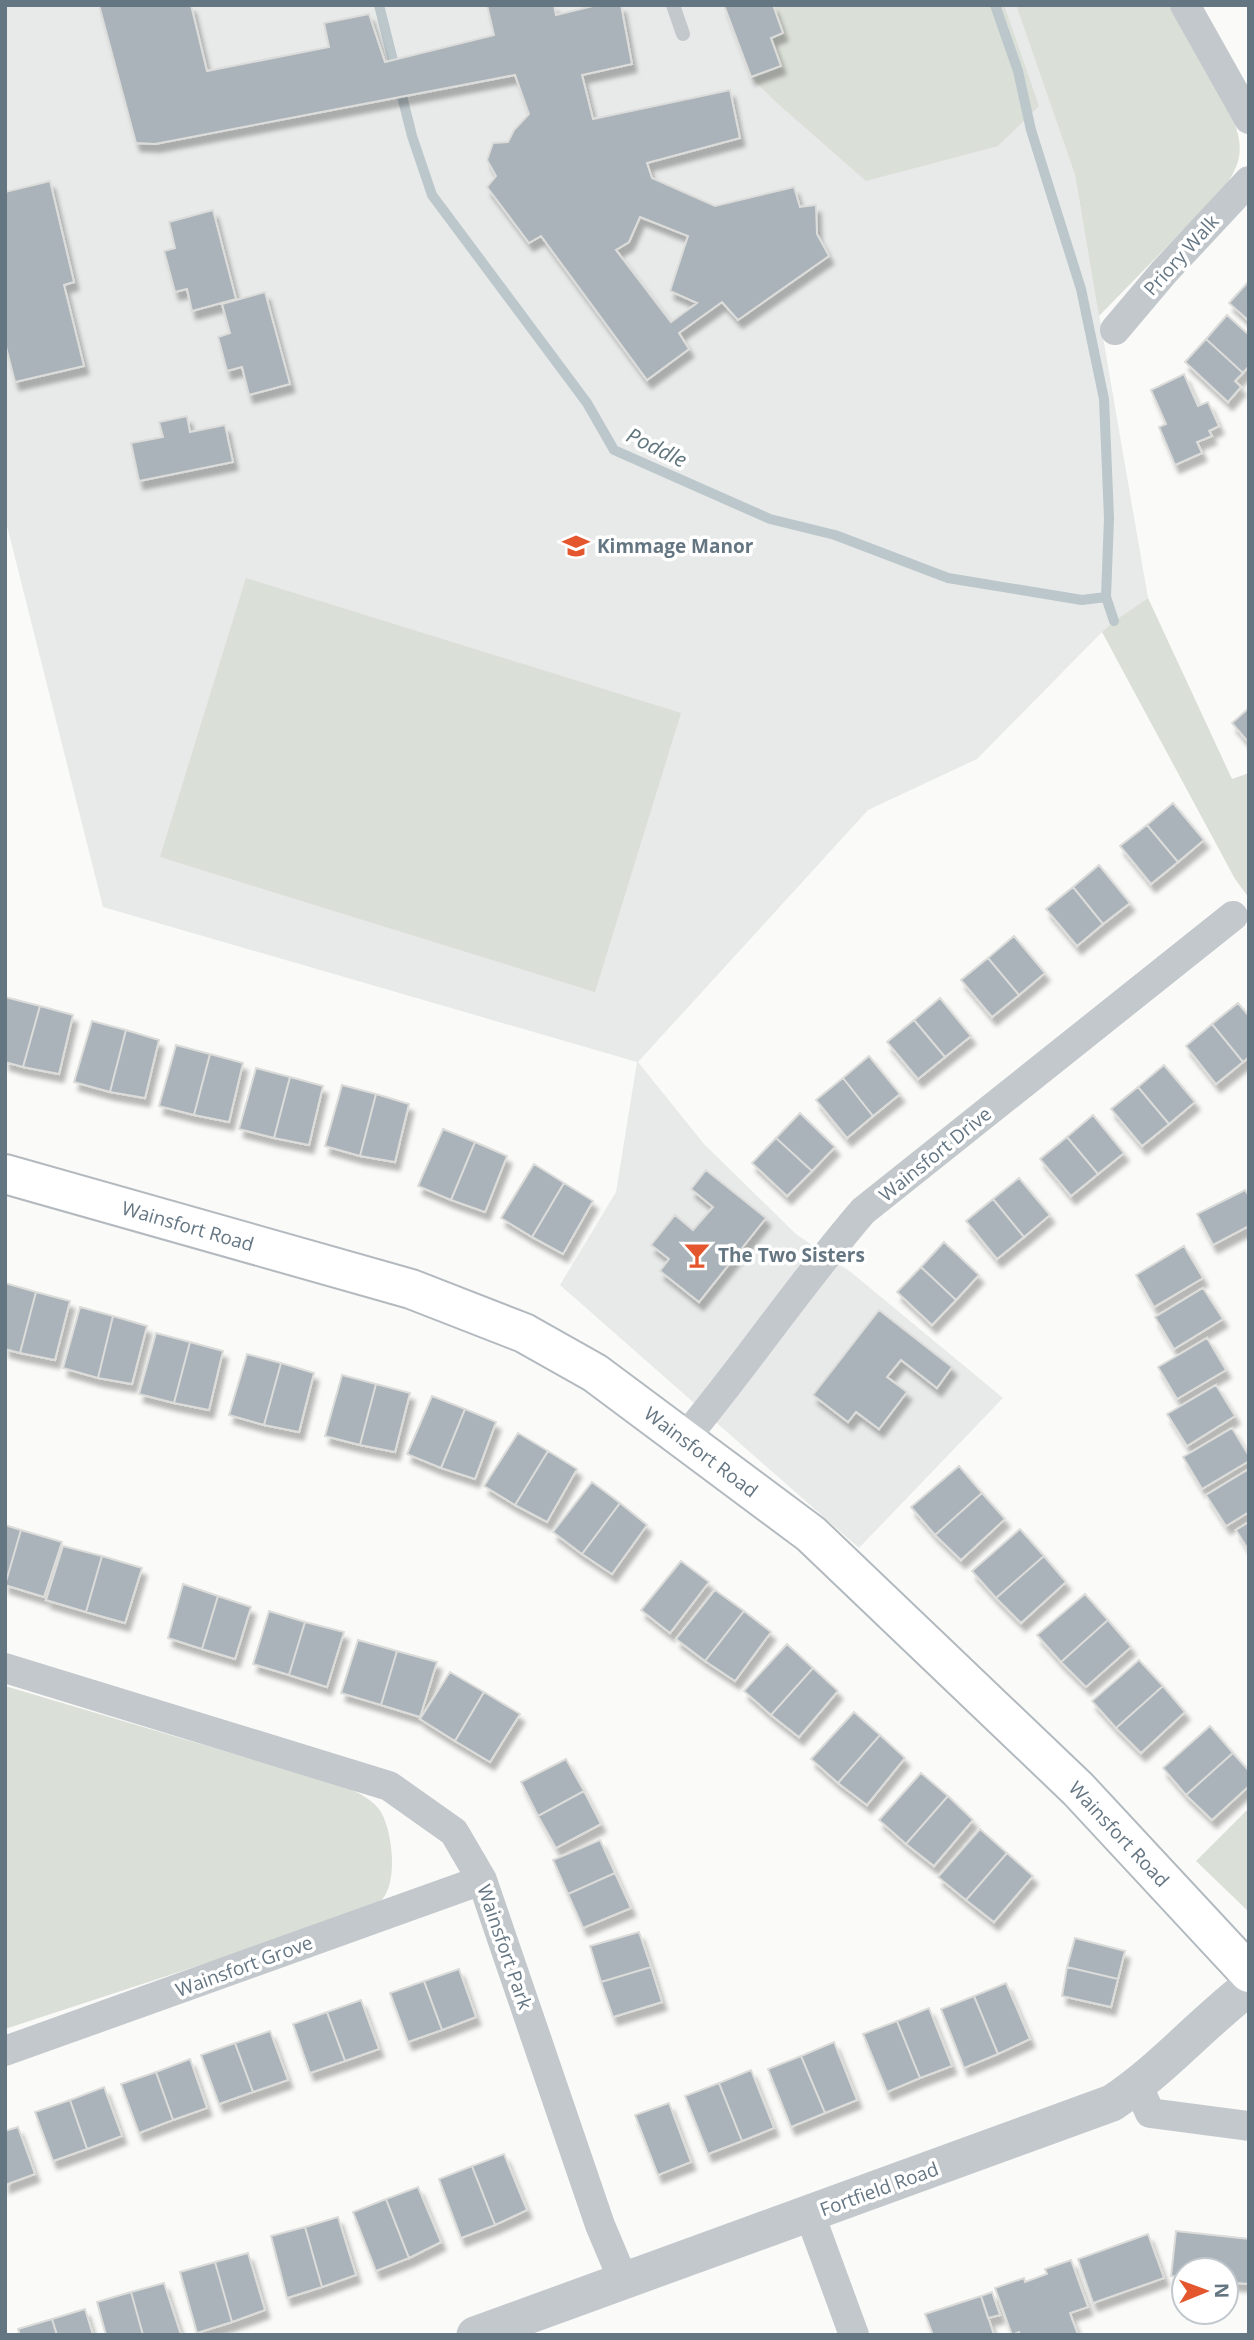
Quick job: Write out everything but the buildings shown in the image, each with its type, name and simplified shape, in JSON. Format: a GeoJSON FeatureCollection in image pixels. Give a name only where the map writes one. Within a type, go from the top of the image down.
{"type":"FeatureCollection","features":[{"type":"Feature","properties":{"kind":"main road","name":"Wainsfort Road"},"geometry":{"type":"LineString","coordinates":[[5,1174],[411,1289],[524,1333],[595,1373],[811,1534],[1078,1789],[1249,1973]]}},
{"type":"Feature","properties":{"kind":"street"},"geometry":{"type":"LineString","coordinates":[[1185,5],[1249,119]]}},
{"type":"Feature","properties":{"kind":"street","name":"Priory Walk"},"geometry":{"type":"LineString","coordinates":[[1115,330],[1249,181]]}},
{"type":"Feature","properties":{"kind":"street","name":"Wainsfort Drive"},"geometry":{"type":"LineString","coordinates":[[684,1439],[821,1260],[863,1211],[1233,916]]}},
{"type":"Feature","properties":{"kind":"street","name":"Wainsfort Park"},"geometry":{"type":"LineString","coordinates":[[5,1668],[389,1786],[454,1832],[482,1881],[600,2225],[624,2282]]}},
{"type":"Feature","properties":{"kind":"street","name":"Wainsfort Grove"},"geometry":{"type":"LineString","coordinates":[[5,2051],[482,1881]]}},
{"type":"Feature","properties":{"kind":"street","name":"Fortfield Road"},"geometry":{"type":"LineString","coordinates":[[475,2335],[1112,2104],[1138,2086],[1220,2010],[1249,1987]]}},
{"type":"Feature","properties":{"kind":"street"},"geometry":{"type":"LineString","coordinates":[[1138,2086],[1150,2113],[1249,2126]]}},
{"type":"Feature","properties":{"kind":"street"},"geometry":{"type":"LineString","coordinates":[[810,2215],[854,2335]]}},
{"type":"Feature","properties":{"kind":"lane"},"geometry":{"type":"LineString","coordinates":[[673,5],[683,34]]}},
{"type":"Feature","properties":{"kind":"shaded area","name":"Kimmage Manor"},"geometry":{"type":"Polygon","coordinates":[[[5,5],[1016,5],[1075,175],[1148,598],[1102,632],[977,759],[868,810],[638,1062],[704,1144],[796,1234],[852,1273],[1003,1398],[859,1548],[560,1285],[616,1192],[637,1062],[103,907],[5,518],[5,5]]]}},
{"type":"Feature","properties":{"kind":"shaded area"},"geometry":{"type":"Polygon","coordinates":[[[773,5],[1004,5],[1039,106],[998,146],[866,181],[751,77],[781,66],[771,38],[773,5]]]}},
{"type":"Feature","properties":{"kind":"shaded area"},"geometry":{"type":"Polygon","coordinates":[[[1016,5],[1169,5],[1238,134],[1239,157],[1225,187],[1099,316],[1075,175],[1016,5]]]}},
{"type":"Feature","properties":{"kind":"shaded area"},"geometry":{"type":"Polygon","coordinates":[[[246,578],[681,713],[595,992],[160,857],[246,578]]]}},
{"type":"Feature","properties":{"kind":"shaded area"},"geometry":{"type":"Polygon","coordinates":[[[1148,598],[1232,779],[1249,773],[1249,898],[1235,879],[1102,632],[1148,598]]]}},
{"type":"Feature","properties":{"kind":"shaded area"},"geometry":{"type":"Polygon","coordinates":[[[5,1686],[345,1787],[360,1794],[378,1807],[389,1833],[392,1872],[385,1895],[379,1903],[359,1913],[5,2029],[5,1686]]]}},
{"type":"Feature","properties":{"kind":"shaded area"},"geometry":{"type":"Polygon","coordinates":[[[1249,1808],[1249,1912],[1196,1861],[1249,1808]]]}},
{"type":"Feature","properties":{"kind":"waterway","name":"Poddle"},"geometry":{"type":"LineString","coordinates":[[379,5],[412,136],[432,195],[587,403],[614,450],[770,519],[835,535],[948,578],[1082,600],[1106,597]]}},
{"type":"Feature","properties":{"kind":"waterway"},"geometry":{"type":"LineString","coordinates":[[995,5],[1018,71],[1031,130],[1081,289],[1104,399],[1109,518],[1106,597],[1114,621]]}},
{"type":"Feature","properties":{"kind":"place","name":"Kimmage Manor"},"geometry":{"type":"Point","coordinates":[576,546]}},
{"type":"Feature","properties":{"kind":"place","name":"The Two Sisters"},"geometry":{"type":"Point","coordinates":[697,1255]}}]}
